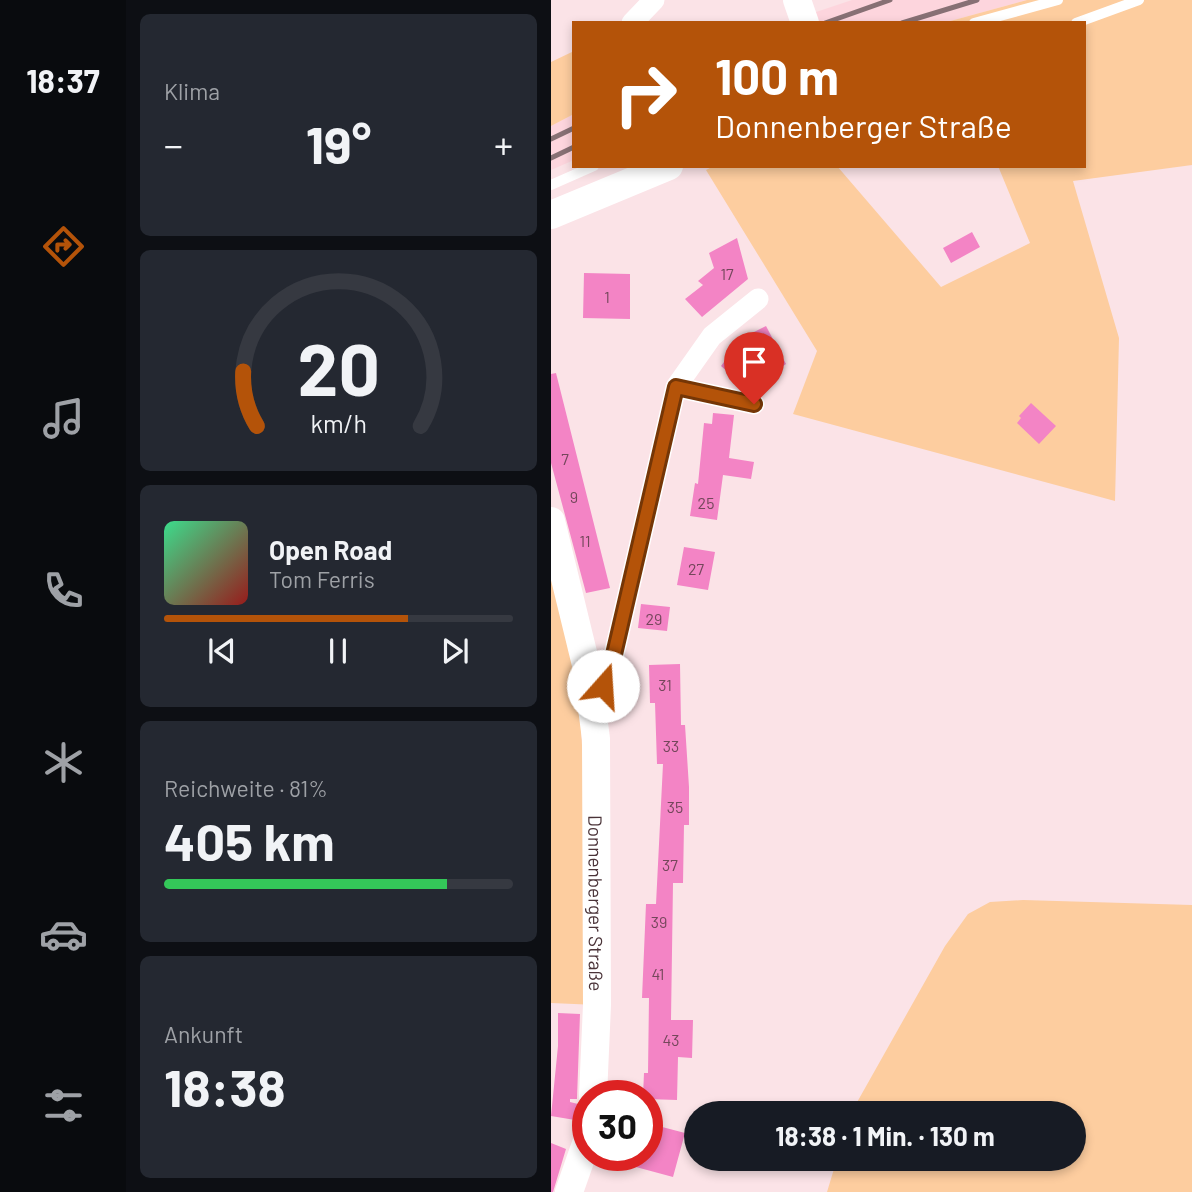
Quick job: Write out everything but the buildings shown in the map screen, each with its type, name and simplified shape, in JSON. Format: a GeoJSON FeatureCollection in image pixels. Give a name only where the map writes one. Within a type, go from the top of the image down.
{"type":"FeatureCollection","features":[{"type":"Feature","properties":{"kind":"street"},"geometry":{"type":"LineString","coordinates":[[634,21],[654,0]]}},
{"type":"Feature","properties":{"kind":"street"},"geometry":{"type":"LineString","coordinates":[[797,0],[804,21]]}},
{"type":"Feature","properties":{"kind":"street"},"geometry":{"type":"LineString","coordinates":[[551,215],[664,168]]}},
{"type":"Feature","properties":{"kind":"street","name":"Donnenberger Straße"},"geometry":{"type":"LineString","coordinates":[[593,710],[612,663],[676,387],[712,336],[758,299]]}},
{"type":"Feature","properties":{"kind":"street"},"geometry":{"type":"LineString","coordinates":[[676,387],[754,404]]}},
{"type":"Feature","properties":{"kind":"street","name":"Donnenberger Straße"},"geometry":{"type":"LineString","coordinates":[[551,522],[587,669],[596,739],[597,1005],[595,1080]]}},
{"type":"Feature","properties":{"kind":"street"},"geometry":{"type":"LineString","coordinates":[[569,1192],[577,1171]]}},
{"type":"Feature","properties":{"kind":"lane"},"geometry":{"type":"LineString","coordinates":[[981,21],[1058,0]]}},
{"type":"Feature","properties":{"kind":"lane"},"geometry":{"type":"LineString","coordinates":[[1081,21],[1139,0]]}},
{"type":"Feature","properties":{"kind":"lane"},"geometry":{"type":"LineString","coordinates":[[551,186],[590,168]]}},
{"type":"Feature","properties":{"kind":"shaded area"},"geometry":{"type":"Polygon","coordinates":[[[852,0],[1027,0],[950,21],[789,21],[852,0]]]}},
{"type":"Feature","properties":{"kind":"shaded area"},"geometry":{"type":"Polygon","coordinates":[[[1027,0],[1192,0],[1192,165],[1073,181],[1119,338],[1115,501],[793,414],[817,351],[706,170],[839,168],[941,287],[1030,243],[999,168],[1086,168],[1086,21],[950,21],[1027,0]]]}},
{"type":"Feature","properties":{"kind":"shaded area"},"geometry":{"type":"Polygon","coordinates":[[[572,52],[572,115],[551,126],[551,62],[572,52]]]}},
{"type":"Feature","properties":{"kind":"shaded area"},"geometry":{"type":"Polygon","coordinates":[[[572,115],[572,161],[551,170],[551,126],[572,115]]]}},
{"type":"Feature","properties":{"kind":"shaded area"},"geometry":{"type":"Polygon","coordinates":[[[551,557],[578,676],[597,1005],[551,1003],[551,557]]]}},
{"type":"Feature","properties":{"kind":"shaded area"},"geometry":{"type":"Polygon","coordinates":[[[1023,900],[1192,905],[1192,1192],[827,1192],[833,1171],[1086,1171],[1086,1101],[858,1101],[945,946],[968,914],[990,902],[1023,900]]]}},
{"type":"Feature","properties":{"kind":"railway"},"geometry":{"type":"LineString","coordinates":[[831,21],[890,0]]}},
{"type":"Feature","properties":{"kind":"railway"},"geometry":{"type":"LineString","coordinates":[[909,21],[977,0]]}},
{"type":"Feature","properties":{"kind":"railway"},"geometry":{"type":"LineString","coordinates":[[551,139],[572,129]]}},
{"type":"Feature","properties":{"kind":"railway"},"geometry":{"type":"LineString","coordinates":[[551,158],[572,148]]}},
{"type":"Feature","properties":{"kind":"route"},"geometry":{"type":"LineString","coordinates":[[603,686],[612,663],[676,387],[754,404]]}}]}
